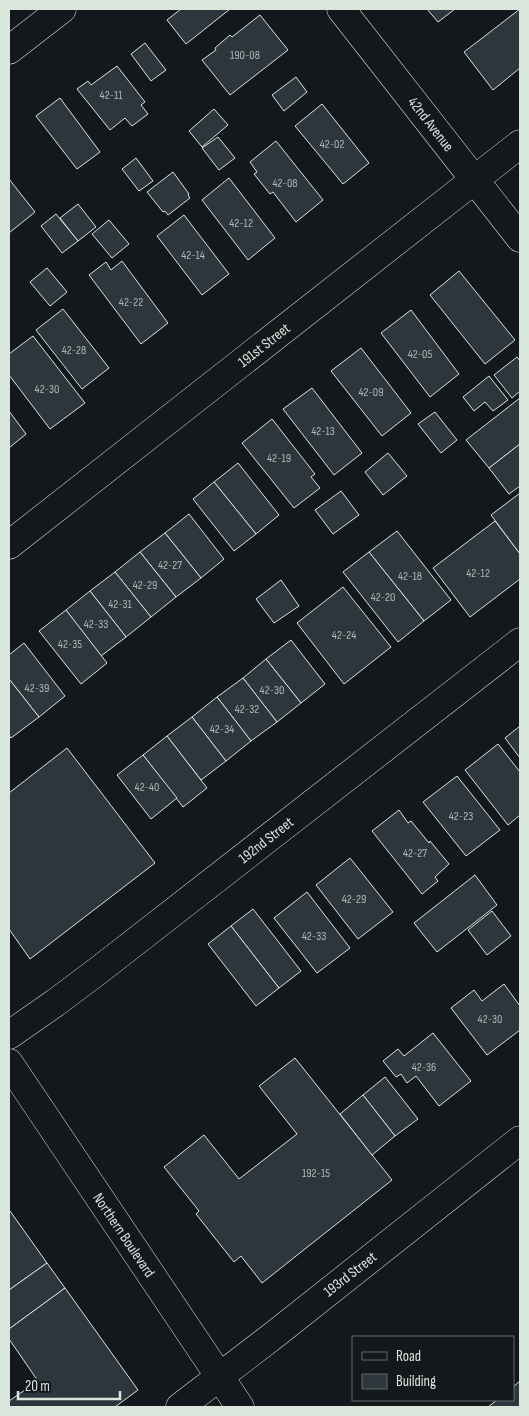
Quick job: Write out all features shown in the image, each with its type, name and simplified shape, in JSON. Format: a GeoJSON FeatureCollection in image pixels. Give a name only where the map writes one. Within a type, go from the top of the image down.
{"type":"FeatureCollection","features":[{"type":"Feature","properties":{"kind":"street"},"geometry":{"type":"LineString","coordinates":[[9,50],[62,9]]}},
{"type":"Feature","properties":{"kind":"street","name":"42nd Avenue"},"geometry":{"type":"LineString","coordinates":[[341,9],[520,238]]}},
{"type":"Feature","properties":{"kind":"street","name":"191st Street"},"geometry":{"type":"LineString","coordinates":[[9,545],[520,144]]}},
{"type":"Feature","properties":{"kind":"street","name":"192nd Street"},"geometry":{"type":"LineString","coordinates":[[9,1035],[99,970],[520,642]]}},
{"type":"Feature","properties":{"kind":"street","name":"Northern Boulevard"},"geometry":{"type":"LineString","coordinates":[[9,1063],[240,1407]]}},
{"type":"Feature","properties":{"kind":"street","name":"193rd Street"},"geometry":{"type":"LineString","coordinates":[[180,1407],[520,1140]]}},
{"type":"Feature","properties":{"kind":"building"},"geometry":{"type":"Polygon","coordinates":[[[181,9],[230,9],[186,44],[167,20],[181,9]]]}},
{"type":"Feature","properties":{"kind":"building"},"geometry":{"type":"Polygon","coordinates":[[[427,9],[455,9],[438,22],[427,9]]]}},
{"type":"Feature","properties":{"kind":"building"},"geometry":{"type":"Polygon","coordinates":[[[520,9],[520,68],[493,90],[464,52],[520,9]]]}},
{"type":"Feature","properties":{"kind":"building"},"geometry":{"type":"Polygon","coordinates":[[[260,15],[288,50],[230,95],[202,60],[216,50],[215,48],[230,35],[232,37],[260,15]]]}},
{"type":"Feature","properties":{"kind":"building"},"geometry":{"type":"Polygon","coordinates":[[[145,43],[166,70],[151,81],[131,54],[145,43]]]}},
{"type":"Feature","properties":{"kind":"building"},"geometry":{"type":"Polygon","coordinates":[[[117,66],[145,102],[141,105],[148,114],[132,126],[125,118],[110,130],[77,89],[88,81],[91,85],[117,66]]]}},
{"type":"Feature","properties":{"kind":"building"},"geometry":{"type":"Polygon","coordinates":[[[296,77],[307,92],[284,111],[272,95],[296,77]]]}},
{"type":"Feature","properties":{"kind":"building"},"geometry":{"type":"Polygon","coordinates":[[[60,98],[100,152],[77,169],[36,116],[60,98]]]}},
{"type":"Feature","properties":{"kind":"building"},"geometry":{"type":"Polygon","coordinates":[[[322,104],[369,163],[343,184],[295,126],[322,104]]]}},
{"type":"Feature","properties":{"kind":"building"},"geometry":{"type":"Polygon","coordinates":[[[214,109],[228,125],[202,147],[189,131],[214,109]]]}},
{"type":"Feature","properties":{"kind":"building"},"geometry":{"type":"Polygon","coordinates":[[[218,137],[235,158],[219,170],[202,148],[218,137]]]}},
{"type":"Feature","properties":{"kind":"building"},"geometry":{"type":"Polygon","coordinates":[[[276,141],[323,200],[296,222],[273,192],[270,194],[254,174],[257,172],[250,162],[276,141]]]}},
{"type":"Feature","properties":{"kind":"building"},"geometry":{"type":"Polygon","coordinates":[[[136,158],[153,181],[139,191],[122,169],[136,158]]]}},
{"type":"Feature","properties":{"kind":"building"},"geometry":{"type":"Polygon","coordinates":[[[173,172],[190,198],[168,215],[165,211],[163,212],[147,192],[173,172]]]}},
{"type":"Feature","properties":{"kind":"building"},"geometry":{"type":"Polygon","coordinates":[[[229,178],[275,238],[248,260],[202,200],[229,178]]]}},
{"type":"Feature","properties":{"kind":"building"},"geometry":{"type":"Polygon","coordinates":[[[9,179],[35,212],[9,233],[9,179]]]}},
{"type":"Feature","properties":{"kind":"building"},"geometry":{"type":"Polygon","coordinates":[[[78,204],[96,227],[78,241],[60,218],[78,204]]]}},
{"type":"Feature","properties":{"kind":"building"},"geometry":{"type":"Polygon","coordinates":[[[56,214],[78,241],[62,253],[41,226],[56,214]]]}},
{"type":"Feature","properties":{"kind":"building"},"geometry":{"type":"Polygon","coordinates":[[[184,215],[229,274],[202,295],[157,236],[184,215]]]}},
{"type":"Feature","properties":{"kind":"building"},"geometry":{"type":"Polygon","coordinates":[[[109,220],[129,244],[112,258],[92,234],[109,220]]]}},
{"type":"Feature","properties":{"kind":"building"},"geometry":{"type":"Polygon","coordinates":[[[122,261],[168,323],[141,344],[89,275],[106,262],[111,270],[122,261]]]}},
{"type":"Feature","properties":{"kind":"building"},"geometry":{"type":"Polygon","coordinates":[[[47,268],[67,292],[50,306],[30,282],[47,268]]]}},
{"type":"Feature","properties":{"kind":"building"},"geometry":{"type":"Polygon","coordinates":[[[459,271],[515,340],[485,364],[430,295],[459,271]]]}},
{"type":"Feature","properties":{"kind":"building"},"geometry":{"type":"Polygon","coordinates":[[[63,309],[109,368],[82,389],[36,330],[63,309]]]}},
{"type":"Feature","properties":{"kind":"building"},"geometry":{"type":"Polygon","coordinates":[[[411,310],[459,374],[430,397],[381,333],[411,310]]]}},
{"type":"Feature","properties":{"kind":"building"},"geometry":{"type":"Polygon","coordinates":[[[33,336],[85,403],[50,429],[9,375],[9,354],[33,336]]]}},
{"type":"Feature","properties":{"kind":"building"},"geometry":{"type":"Polygon","coordinates":[[[361,348],[411,413],[382,436],[331,371],[361,348]]]}},
{"type":"Feature","properties":{"kind":"building"},"geometry":{"type":"Polygon","coordinates":[[[517,357],[520,361],[520,391],[512,398],[494,375],[517,357]]]}},
{"type":"Feature","properties":{"kind":"building"},"geometry":{"type":"Polygon","coordinates":[[[489,376],[508,400],[493,411],[485,402],[474,411],[463,397],[489,376]]]}},
{"type":"Feature","properties":{"kind":"building"},"geometry":{"type":"Polygon","coordinates":[[[312,388],[362,453],[334,475],[283,409],[312,388]]]}},
{"type":"Feature","properties":{"kind":"building"},"geometry":{"type":"Polygon","coordinates":[[[520,398],[520,444],[489,468],[466,440],[520,398]]]}},
{"type":"Feature","properties":{"kind":"building"},"geometry":{"type":"Polygon","coordinates":[[[9,411],[26,434],[9,448],[9,411]]]}},
{"type":"Feature","properties":{"kind":"building"},"geometry":{"type":"Polygon","coordinates":[[[435,412],[457,440],[441,453],[418,424],[435,412]]]}},
{"type":"Feature","properties":{"kind":"building"},"geometry":{"type":"Polygon","coordinates":[[[272,419],[315,474],[311,477],[320,488],[294,508],[242,443],[272,419]]]}},
{"type":"Feature","properties":{"kind":"building"},"geometry":{"type":"Polygon","coordinates":[[[520,444],[520,486],[509,494],[489,468],[520,444]]]}},
{"type":"Feature","properties":{"kind":"building"},"geometry":{"type":"Polygon","coordinates":[[[388,453],[407,476],[383,495],[365,472],[388,453]]]}},
{"type":"Feature","properties":{"kind":"building"},"geometry":{"type":"Polygon","coordinates":[[[238,463],[279,515],[256,534],[214,482],[238,463]]]}},
{"type":"Feature","properties":{"kind":"building"},"geometry":{"type":"Polygon","coordinates":[[[214,482],[256,534],[234,551],[193,499],[214,482]]]}},
{"type":"Feature","properties":{"kind":"building"},"geometry":{"type":"Polygon","coordinates":[[[341,491],[359,515],[333,534],[315,510],[341,491]]]}},
{"type":"Feature","properties":{"kind":"building"},"geometry":{"type":"Polygon","coordinates":[[[520,493],[520,554],[491,515],[520,493]]]}},
{"type":"Feature","properties":{"kind":"building"},"geometry":{"type":"Polygon","coordinates":[[[189,514],[224,559],[201,578],[165,533],[189,514]]]}},
{"type":"Feature","properties":{"kind":"building"},"geometry":{"type":"Polygon","coordinates":[[[495,521],[520,554],[520,579],[470,617],[433,568],[495,521]]]}},
{"type":"Feature","properties":{"kind":"building"},"geometry":{"type":"Polygon","coordinates":[[[397,531],[451,600],[424,621],[369,552],[397,531]]]}},
{"type":"Feature","properties":{"kind":"building"},"geometry":{"type":"Polygon","coordinates":[[[165,533],[201,578],[176,597],[140,552],[165,533]]]}},
{"type":"Feature","properties":{"kind":"building"},"geometry":{"type":"Polygon","coordinates":[[[140,552],[176,597],[151,617],[115,572],[140,552]]]}},
{"type":"Feature","properties":{"kind":"building"},"geometry":{"type":"Polygon","coordinates":[[[369,552],[424,621],[398,642],[343,572],[369,552]]]}},
{"type":"Feature","properties":{"kind":"building"},"geometry":{"type":"Polygon","coordinates":[[[115,572],[151,617],[126,637],[90,591],[115,572]]]}},
{"type":"Feature","properties":{"kind":"building"},"geometry":{"type":"Polygon","coordinates":[[[281,580],[299,606],[274,623],[256,599],[281,580]]]}},
{"type":"Feature","properties":{"kind":"building"},"geometry":{"type":"Polygon","coordinates":[[[343,587],[391,647],[344,684],[297,623],[343,587]]]}},
{"type":"Feature","properties":{"kind":"building"},"geometry":{"type":"Polygon","coordinates":[[[90,591],[126,637],[101,656],[66,610],[90,591]]]}},
{"type":"Feature","properties":{"kind":"building"},"geometry":{"type":"Polygon","coordinates":[[[66,610],[107,663],[81,684],[39,631],[66,610]]]}},
{"type":"Feature","properties":{"kind":"building"},"geometry":{"type":"Polygon","coordinates":[[[291,640],[325,684],[301,703],[266,659],[291,640]]]}},
{"type":"Feature","properties":{"kind":"building"},"geometry":{"type":"Polygon","coordinates":[[[24,643],[65,696],[39,717],[9,679],[9,655],[24,643]]]}},
{"type":"Feature","properties":{"kind":"building"},"geometry":{"type":"Polygon","coordinates":[[[266,659],[301,703],[277,722],[243,678],[266,659]]]}},
{"type":"Feature","properties":{"kind":"building"},"geometry":{"type":"Polygon","coordinates":[[[243,678],[277,722],[251,741],[217,697],[243,678]]]}},
{"type":"Feature","properties":{"kind":"building"},"geometry":{"type":"Polygon","coordinates":[[[9,679],[39,717],[11,738],[9,735],[9,679]]]}},
{"type":"Feature","properties":{"kind":"building"},"geometry":{"type":"Polygon","coordinates":[[[217,697],[251,741],[226,761],[192,717],[217,697]]]}},
{"type":"Feature","properties":{"kind":"building"},"geometry":{"type":"Polygon","coordinates":[[[192,717],[226,761],[201,780],[167,736],[192,717]]]}},
{"type":"Feature","properties":{"kind":"building"},"geometry":{"type":"Polygon","coordinates":[[[520,726],[520,758],[505,738],[520,726]]]}},
{"type":"Feature","properties":{"kind":"building"},"geometry":{"type":"Polygon","coordinates":[[[167,736],[207,788],[183,807],[143,755],[167,736]]]}},
{"type":"Feature","properties":{"kind":"building"},"geometry":{"type":"Polygon","coordinates":[[[498,744],[520,772],[520,815],[508,825],[465,770],[498,744]]]}},
{"type":"Feature","properties":{"kind":"building"},"geometry":{"type":"Polygon","coordinates":[[[67,748],[155,863],[30,959],[9,929],[9,793],[67,748]]]}},
{"type":"Feature","properties":{"kind":"building"},"geometry":{"type":"Polygon","coordinates":[[[143,755],[177,798],[151,819],[117,775],[143,755]]]}},
{"type":"Feature","properties":{"kind":"building"},"geometry":{"type":"Polygon","coordinates":[[[457,776],[500,830],[466,856],[423,802],[457,776]]]}},
{"type":"Feature","properties":{"kind":"building"},"geometry":{"type":"Polygon","coordinates":[[[399,810],[408,823],[411,821],[449,864],[435,877],[438,881],[422,894],[372,831],[399,810]]]}},
{"type":"Feature","properties":{"kind":"building"},"geometry":{"type":"Polygon","coordinates":[[[350,858],[393,912],[358,939],[316,885],[350,858]]]}},
{"type":"Feature","properties":{"kind":"building"},"geometry":{"type":"Polygon","coordinates":[[[475,875],[497,905],[437,952],[414,923],[475,875]]]}},
{"type":"Feature","properties":{"kind":"building"},"geometry":{"type":"Polygon","coordinates":[[[307,892],[350,948],[317,973],[274,918],[307,892]]]}},
{"type":"Feature","properties":{"kind":"building"},"geometry":{"type":"Polygon","coordinates":[[[253,909],[301,971],[279,988],[231,926],[253,909]]]}},
{"type":"Feature","properties":{"kind":"building"},"geometry":{"type":"Polygon","coordinates":[[[492,911],[511,936],[487,955],[468,930],[492,911]]]}},
{"type":"Feature","properties":{"kind":"building"},"geometry":{"type":"Polygon","coordinates":[[[231,926],[279,988],[256,1006],[208,944],[231,926]]]}},
{"type":"Feature","properties":{"kind":"building"},"geometry":{"type":"Polygon","coordinates":[[[504,984],[520,1006],[520,1030],[487,1055],[451,1008],[474,990],[482,1001],[504,984]]]}},
{"type":"Feature","properties":{"kind":"building"},"geometry":{"type":"Polygon","coordinates":[[[433,1033],[471,1081],[439,1106],[416,1076],[407,1083],[401,1074],[396,1077],[383,1061],[398,1049],[404,1056],[433,1033]]]}},
{"type":"Feature","properties":{"kind":"building"},"geometry":{"type":"Polygon","coordinates":[[[295,1058],[392,1180],[262,1283],[241,1256],[234,1262],[196,1214],[199,1211],[164,1167],[204,1135],[239,1179],[297,1134],[259,1086],[295,1058]]]}},
{"type":"Feature","properties":{"kind":"building"},"geometry":{"type":"Polygon","coordinates":[[[385,1077],[418,1119],[395,1136],[363,1095],[385,1077]]]}},
{"type":"Feature","properties":{"kind":"building"},"geometry":{"type":"Polygon","coordinates":[[[363,1095],[395,1136],[372,1155],[340,1114],[363,1095]]]}},
{"type":"Feature","properties":{"kind":"building"},"geometry":{"type":"Polygon","coordinates":[[[9,1212],[47,1263],[9,1290],[9,1212]]]}},
{"type":"Feature","properties":{"kind":"building"},"geometry":{"type":"Polygon","coordinates":[[[47,1263],[65,1288],[9,1329],[9,1290],[47,1263]]]}},
{"type":"Feature","properties":{"kind":"building"},"geometry":{"type":"Polygon","coordinates":[[[65,1288],[138,1390],[115,1407],[9,1407],[9,1401],[38,1381],[9,1339],[9,1329],[65,1288]]]}},
{"type":"Feature","properties":{"kind":"building"},"geometry":{"type":"Polygon","coordinates":[[[520,1381],[520,1407],[488,1407],[496,1401],[514,1401],[514,1386],[520,1381]]]}}]}
